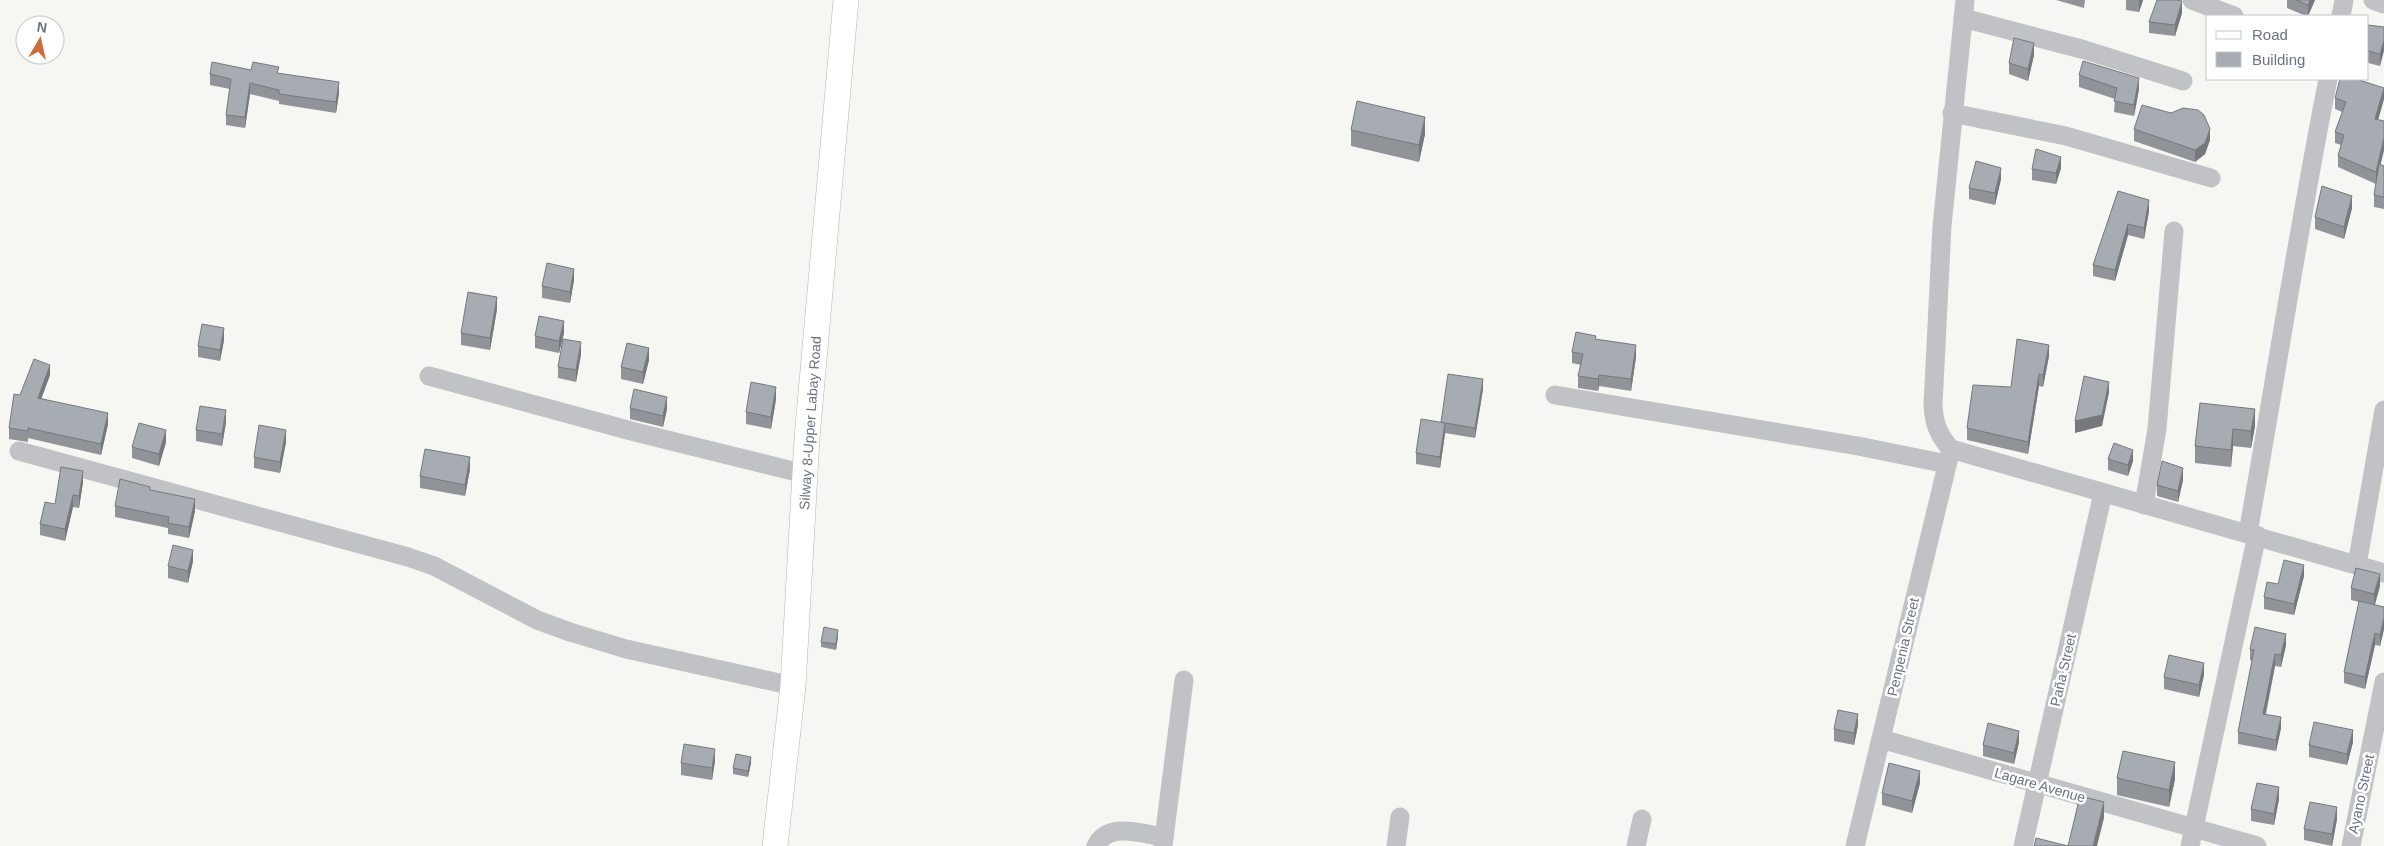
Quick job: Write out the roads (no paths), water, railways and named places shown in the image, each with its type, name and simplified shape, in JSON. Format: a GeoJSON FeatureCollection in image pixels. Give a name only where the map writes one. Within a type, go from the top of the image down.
{"type":"FeatureCollection","features":[{"type":"Feature","properties":{"kind":"main road","name":"Silway 8-Upper Labay Road"},"geometry":{"type":"LineString","coordinates":[[775,846],[793,686],[805,474],[846,0]]}},
{"type":"Feature","properties":{"kind":"street"},"geometry":{"type":"LineString","coordinates":[[2192,0],[2231,15]]}},
{"type":"Feature","properties":{"kind":"street"},"geometry":{"type":"LineString","coordinates":[[2341,15],[2344,0]]}},
{"type":"Feature","properties":{"kind":"street"},"geometry":{"type":"LineString","coordinates":[[2373,0],[2384,4]]}},
{"type":"Feature","properties":{"kind":"street"},"geometry":{"type":"LineString","coordinates":[[1949,456],[1935,426],[1933,404],[1942,226],[1964,9],[2183,80]]}},
{"type":"Feature","properties":{"kind":"street"},"geometry":{"type":"LineString","coordinates":[[2192,837],[2252,534],[2280,339],[2328,80]]}},
{"type":"Feature","properties":{"kind":"street"},"geometry":{"type":"LineString","coordinates":[[1952,113],[2027,126],[2211,178]]}},
{"type":"Feature","properties":{"kind":"street"},"geometry":{"type":"LineString","coordinates":[[2144,505],[2156,429],[2174,231]]}},
{"type":"Feature","properties":{"kind":"street"},"geometry":{"type":"LineString","coordinates":[[429,376],[635,432],[805,474]]}},
{"type":"Feature","properties":{"kind":"street"},"geometry":{"type":"LineString","coordinates":[[1555,394],[1949,456],[2103,494],[2252,534],[2384,573]]}},
{"type":"Feature","properties":{"kind":"street"},"geometry":{"type":"LineString","coordinates":[[2357,564],[2384,410]]}},
{"type":"Feature","properties":{"kind":"street"},"geometry":{"type":"LineString","coordinates":[[19,451],[152,489],[408,557],[434,566],[537,620],[579,635],[626,649],[793,686]]}},
{"type":"Feature","properties":{"kind":"street","name":"Penpenia Street"},"geometry":{"type":"LineString","coordinates":[[1855,846],[1949,456]]}},
{"type":"Feature","properties":{"kind":"street","name":"Paña Street"},"geometry":{"type":"LineString","coordinates":[[2023,846],[2103,494]]}},
{"type":"Feature","properties":{"kind":"street"},"geometry":{"type":"LineString","coordinates":[[1096,846],[1104,836],[1111,832],[1122,831],[1163,841],[1184,680]]}},
{"type":"Feature","properties":{"kind":"street","name":"Ayano Street"},"geometry":{"type":"LineString","coordinates":[[2351,846],[2384,682]]}},
{"type":"Feature","properties":{"kind":"street","name":"Lagare Avenue"},"geometry":{"type":"LineString","coordinates":[[1881,739],[2037,784],[2192,837],[2257,846]]}},
{"type":"Feature","properties":{"kind":"street"},"geometry":{"type":"LineString","coordinates":[[1396,846],[1400,817]]}},
{"type":"Feature","properties":{"kind":"street"},"geometry":{"type":"LineString","coordinates":[[1636,846],[1642,819]]}}]}
